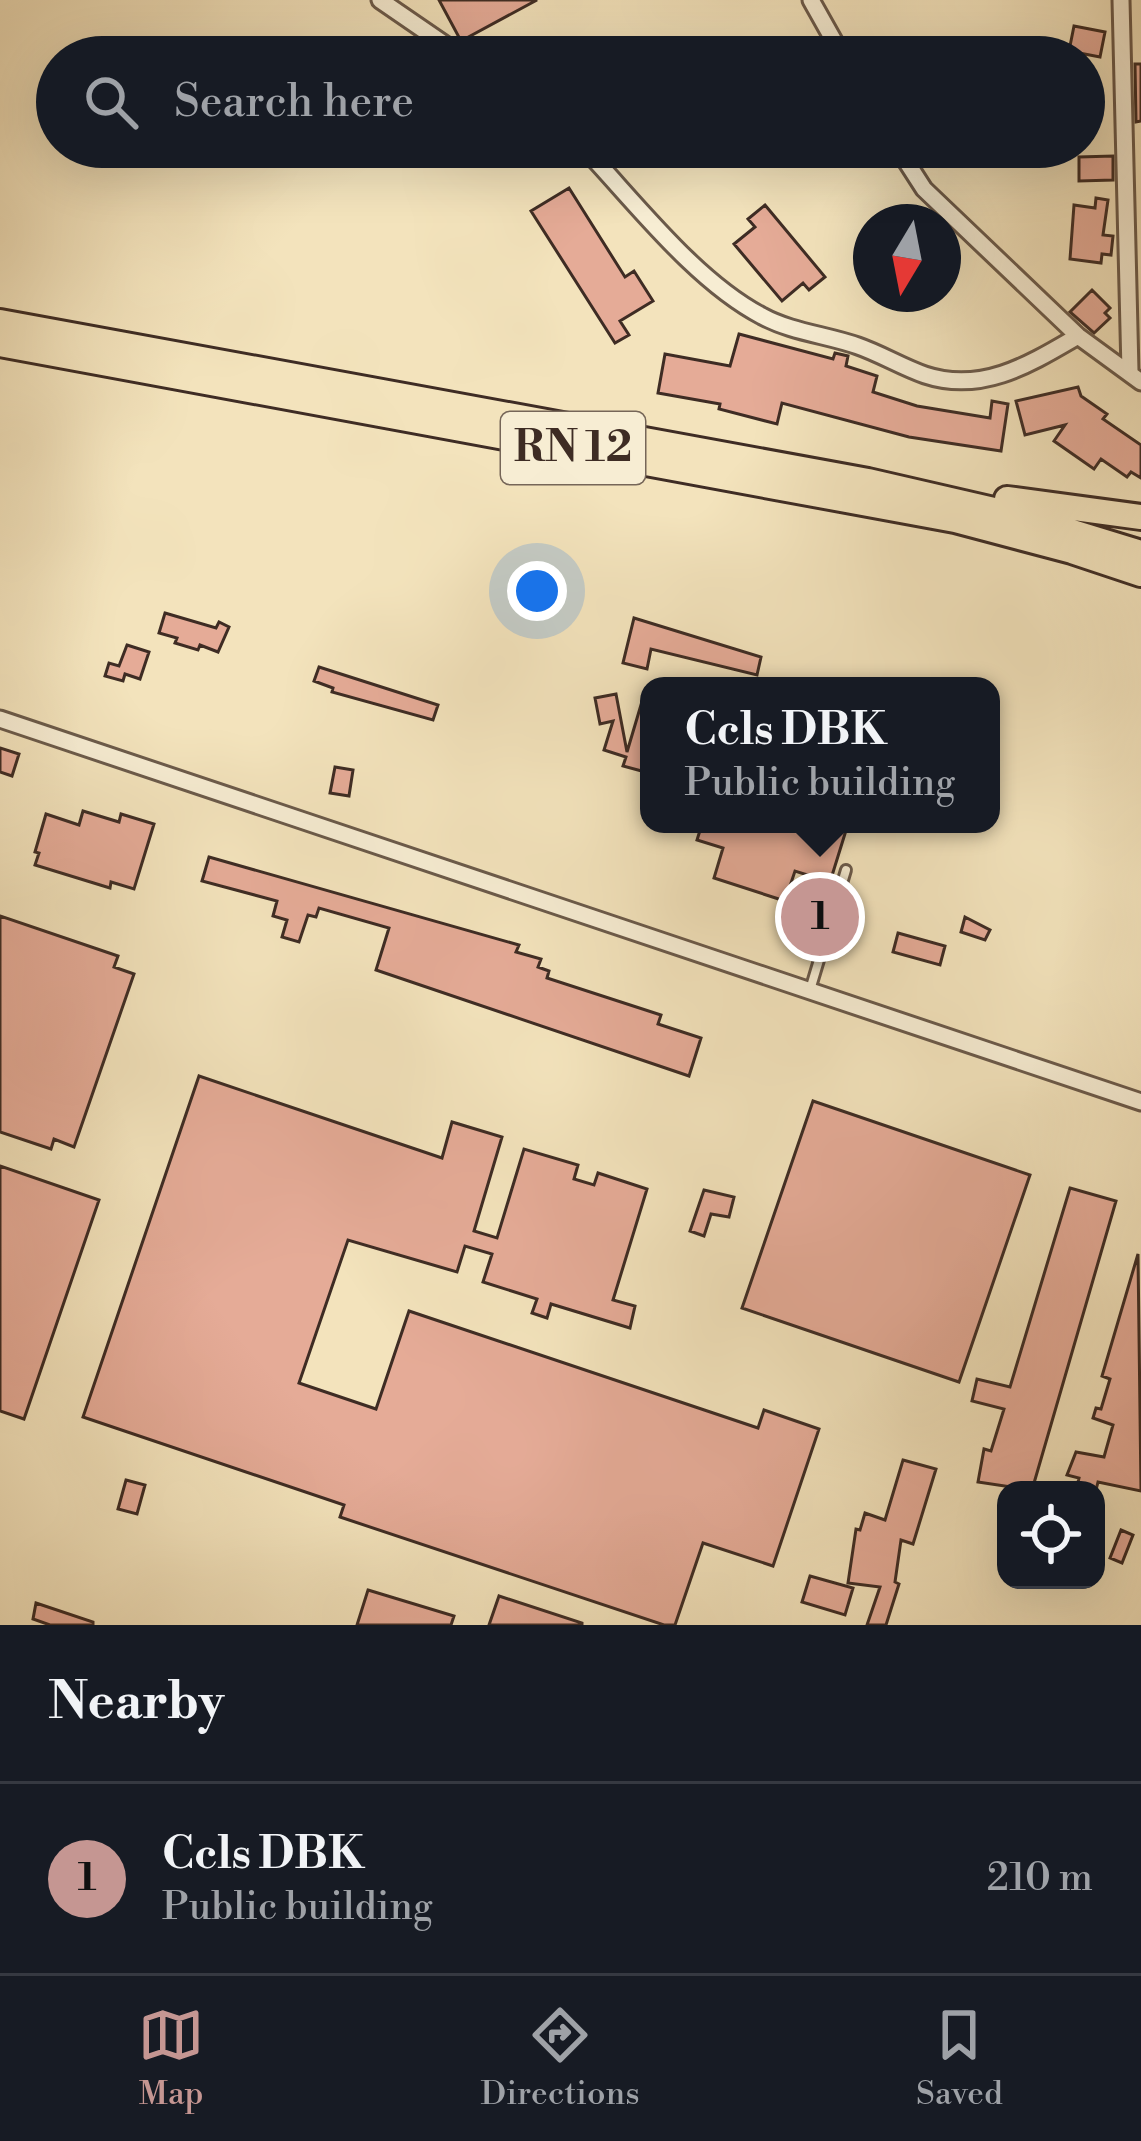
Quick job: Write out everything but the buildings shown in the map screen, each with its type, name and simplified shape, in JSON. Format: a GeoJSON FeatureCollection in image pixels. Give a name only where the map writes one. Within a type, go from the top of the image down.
{"type":"FeatureCollection","features":[{"type":"Feature","properties":{"kind":"highway","name":"RN 12"},"geometry":{"type":"LineString","coordinates":[[0,322],[823,472],[1042,522],[1141,553]]}},
{"type":"Feature","properties":{"kind":"highway","name":"RN 12"},"geometry":{"type":"LineString","coordinates":[[0,344],[955,520],[1141,574]]}},
{"type":"Feature","properties":{"kind":"highway"},"geometry":{"type":"LineString","coordinates":[[929,496],[980,496],[1141,517]]}},
{"type":"Feature","properties":{"kind":"street"},"geometry":{"type":"LineString","coordinates":[[380,0],[432,36]]}},
{"type":"Feature","properties":{"kind":"street"},"geometry":{"type":"LineString","coordinates":[[811,0],[831,36]]}},
{"type":"Feature","properties":{"kind":"street"},"geometry":{"type":"LineString","coordinates":[[1121,0],[1135,231],[1136,376]]}},
{"type":"Feature","properties":{"kind":"street"},"geometry":{"type":"LineString","coordinates":[[603,168],[735,299],[765,318],[857,345],[923,374],[954,382],[983,381],[1031,363],[1078,336]]}},
{"type":"Feature","properties":{"kind":"street"},"geometry":{"type":"LineString","coordinates":[[910,168],[924,189],[1078,336],[1136,376]]}},
{"type":"Feature","properties":{"kind":"street"},"geometry":{"type":"LineString","coordinates":[[0,718],[1141,1102]]}},
{"type":"Feature","properties":{"kind":"lane"},"geometry":{"type":"LineString","coordinates":[[810,991],[846,870]]}},
{"type":"Feature","properties":{"kind":"place","name":"Ccls DBK"},"geometry":{"type":"Point","coordinates":[820,917]}}]}
